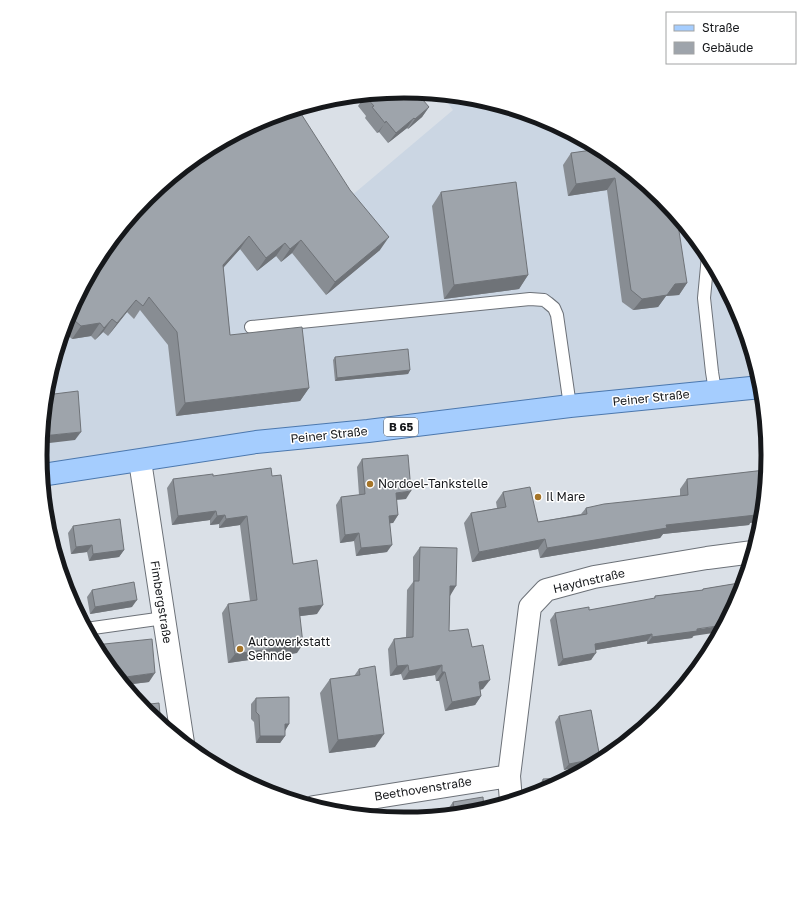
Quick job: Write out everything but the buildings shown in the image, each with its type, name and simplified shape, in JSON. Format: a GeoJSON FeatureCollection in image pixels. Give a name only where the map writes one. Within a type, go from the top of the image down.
{"type":"FeatureCollection","features":[{"type":"Feature","properties":{"kind":"main road","name":"Peiner Straße"},"geometry":{"type":"LineString","coordinates":[[48,474],[256,442],[368,431],[570,406],[754,388]]}},
{"type":"Feature","properties":{"kind":"street","name":"Fimbergstraße"},"geometry":{"type":"LineString","coordinates":[[140,461],[182,735]]}},
{"type":"Feature","properties":{"kind":"street","name":"Haydnstraße"},"geometry":{"type":"LineString","coordinates":[[511,796],[509,776],[530,607],[546,590],[594,577],[747,553]]}},
{"type":"Feature","properties":{"kind":"street","name":"Beethovenstraße"},"geometry":{"type":"LineString","coordinates":[[329,805],[509,776]]}},
{"type":"Feature","properties":{"kind":"lane"},"geometry":{"type":"LineString","coordinates":[[707,267],[704,298],[715,391]]}},
{"type":"Feature","properties":{"kind":"lane"},"geometry":{"type":"LineString","coordinates":[[251,327],[530,299],[544,300],[554,308],[559,322],[570,406]]}},
{"type":"Feature","properties":{"kind":"lane"},"geometry":{"type":"LineString","coordinates":[[92,628],[164,618]]}},
{"type":"Feature","properties":{"kind":"shaded area"},"geometry":{"type":"Polygon","coordinates":[[[447,101],[474,105],[519,117],[541,126],[582,146],[621,172],[639,187],[672,220],[687,238],[713,277],[734,319],[749,363],[754,386],[48,475],[47,456],[50,409],[59,363],[74,319],[95,277],[112,250],[136,220],[169,187],[187,172],[226,146],[246,135],[271,124],[350,197],[453,110],[447,101]]]}},
{"type":"Feature","properties":{"kind":"place","name":"Nordoel-Tankstelle"},"geometry":{"type":"Point","coordinates":[370,484]}},
{"type":"Feature","properties":{"kind":"place","name":"Il Mare"},"geometry":{"type":"Point","coordinates":[538,497]}},
{"type":"Feature","properties":{"kind":"place","name":"Autowerkstatt Sehnde"},"geometry":{"type":"Point","coordinates":[240,649]}}]}
